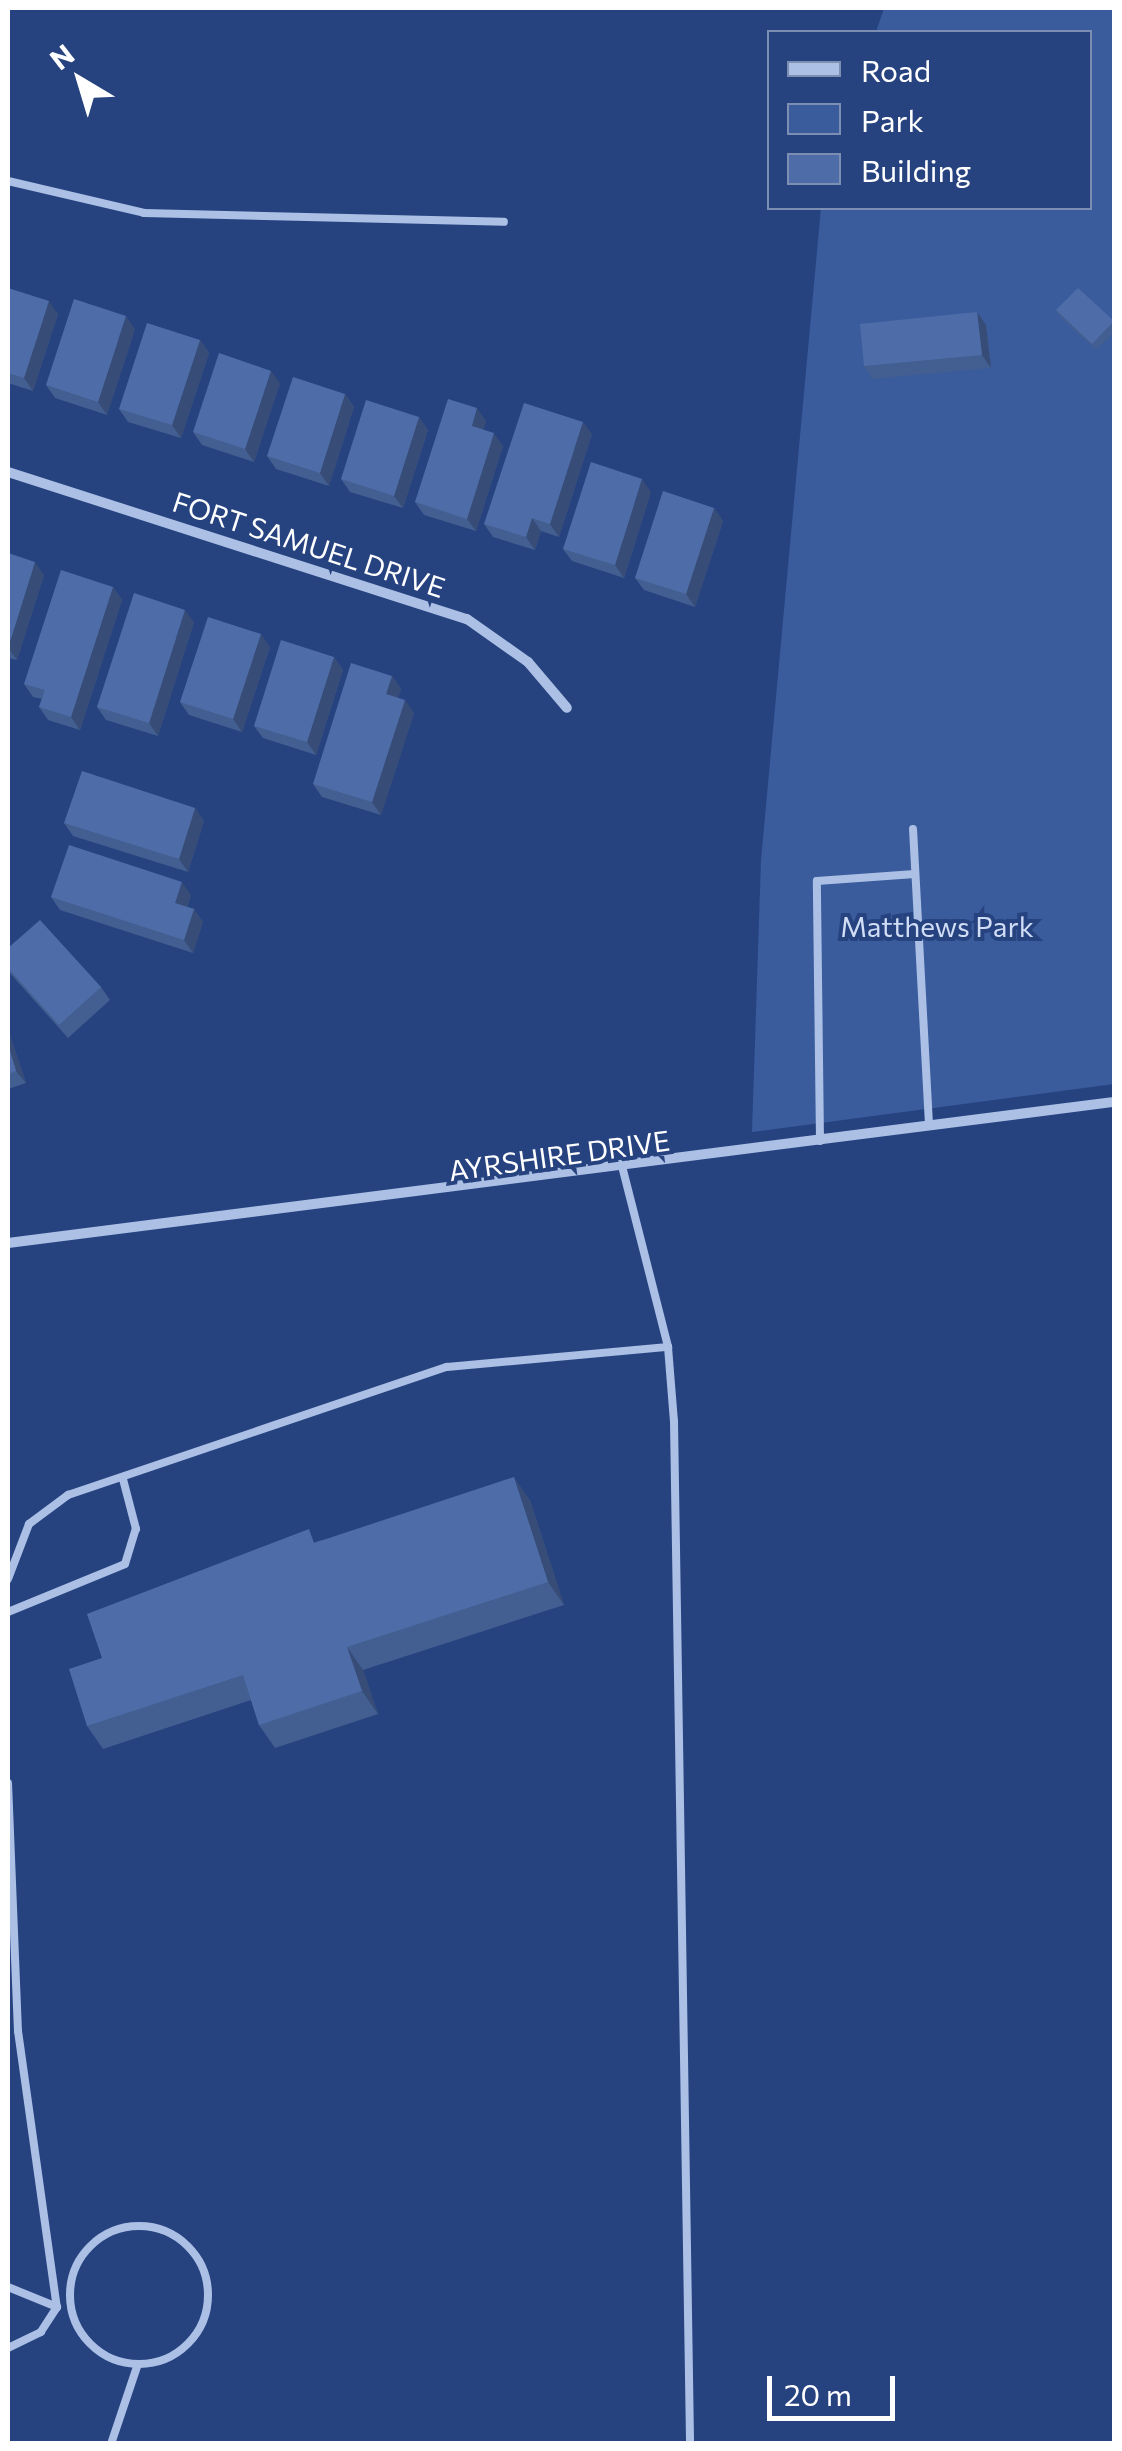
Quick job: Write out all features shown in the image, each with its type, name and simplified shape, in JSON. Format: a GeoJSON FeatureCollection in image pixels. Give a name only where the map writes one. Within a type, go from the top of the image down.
{"type":"FeatureCollection","features":[{"type":"Feature","properties":{"kind":"street","name":"FORT SAMUEL DRIVE"},"geometry":{"type":"LineString","coordinates":[[8,472],[467,619],[528,662],[567,708]]}},
{"type":"Feature","properties":{"kind":"street","name":"AYRSHIRE DRIVE"},"geometry":{"type":"LineString","coordinates":[[8,1243],[623,1170],[1114,1102]]}},
{"type":"Feature","properties":{"kind":"lane"},"geometry":{"type":"LineString","coordinates":[[8,181],[144,214],[504,222]]}},
{"type":"Feature","properties":{"kind":"lane"},"geometry":{"type":"LineString","coordinates":[[913,829],[929,1126]]}},
{"type":"Feature","properties":{"kind":"lane"},"geometry":{"type":"LineString","coordinates":[[820,1141],[817,881],[915,874]]}},
{"type":"Feature","properties":{"kind":"lane"},"geometry":{"type":"LineString","coordinates":[[623,1170],[668,1346],[690,2444]]}},
{"type":"Feature","properties":{"kind":"lane"},"geometry":{"type":"LineString","coordinates":[[8,1578],[29,1524],[68,1496],[447,1368],[668,1346]]}},
{"type":"Feature","properties":{"kind":"lane"},"geometry":{"type":"LineString","coordinates":[[8,1612],[125,1564],[136,1529],[123,1479]]}},
{"type":"Feature","properties":{"kind":"lane"},"geometry":{"type":"LineString","coordinates":[[8,1783],[18,2031],[57,2307],[41,2332],[8,2348]]}},
{"type":"Feature","properties":{"kind":"lane"},"geometry":{"type":"LineString","coordinates":[[142,2226],[174,2234],[204,2269],[206,2314],[180,2351],[138,2364],[94,2348],[70,2308],[76,2263],[109,2232],[142,2226]]}},
{"type":"Feature","properties":{"kind":"lane"},"geometry":{"type":"LineString","coordinates":[[8,2286],[57,2307],[70,2308]]}},
{"type":"Feature","properties":{"kind":"lane"},"geometry":{"type":"LineString","coordinates":[[111,2444],[138,2364]]}},
{"type":"Feature","properties":{"kind":"green space","name":"Matthews Park"},"geometry":{"type":"Polygon","coordinates":[[[884,8],[1114,8],[1114,1084],[752,1132],[761,860],[821,210],[1092,210],[1092,30],[877,30],[884,8]]]}},
{"type":"Feature","properties":{"kind":"building"},"geometry":{"type":"Polygon","coordinates":[[[8,288],[49,301],[24,378],[8,373],[8,288]]]}},
{"type":"Feature","properties":{"kind":"building"},"geometry":{"type":"Polygon","coordinates":[[[1078,288],[1114,321],[1092,344],[1056,310],[1078,288]]]}},
{"type":"Feature","properties":{"kind":"building"},"geometry":{"type":"Polygon","coordinates":[[[74,299],[126,316],[98,402],[46,385],[74,299]]]}},
{"type":"Feature","properties":{"kind":"building"},"geometry":{"type":"Polygon","coordinates":[[[977,312],[982,355],[864,366],[860,324],[977,312]]]}},
{"type":"Feature","properties":{"kind":"building"},"geometry":{"type":"Polygon","coordinates":[[[147,323],[200,340],[172,425],[119,409],[147,323]]]}},
{"type":"Feature","properties":{"kind":"building"},"geometry":{"type":"Polygon","coordinates":[[[219,353],[271,371],[245,449],[193,432],[219,353]]]}},
{"type":"Feature","properties":{"kind":"building"},"geometry":{"type":"Polygon","coordinates":[[[293,377],[345,394],[320,473],[267,456],[293,377]]]}},
{"type":"Feature","properties":{"kind":"building"},"geometry":{"type":"Polygon","coordinates":[[[448,399],[477,408],[472,426],[494,433],[467,519],[415,502],[448,399]]]}},
{"type":"Feature","properties":{"kind":"building"},"geometry":{"type":"Polygon","coordinates":[[[366,400],[419,417],[394,496],[341,479],[366,400]]]}},
{"type":"Feature","properties":{"kind":"building"},"geometry":{"type":"Polygon","coordinates":[[[524,403],[583,422],[550,524],[532,518],[526,537],[484,524],[524,403]]]}},
{"type":"Feature","properties":{"kind":"building"},"geometry":{"type":"Polygon","coordinates":[[[591,462],[642,479],[615,565],[563,549],[591,462]]]}},
{"type":"Feature","properties":{"kind":"building"},"geometry":{"type":"Polygon","coordinates":[[[663,491],[714,508],[686,594],[635,578],[663,491]]]}},
{"type":"Feature","properties":{"kind":"building"},"geometry":{"type":"Polygon","coordinates":[[[8,553],[35,562],[8,648],[8,553]]]}},
{"type":"Feature","properties":{"kind":"building"},"geometry":{"type":"Polygon","coordinates":[[[61,570],[113,587],[71,717],[39,707],[45,690],[24,684],[61,570]]]}},
{"type":"Feature","properties":{"kind":"building"},"geometry":{"type":"Polygon","coordinates":[[[134,593],[185,610],[149,723],[97,707],[134,593]]]}},
{"type":"Feature","properties":{"kind":"building"},"geometry":{"type":"Polygon","coordinates":[[[208,617],[261,634],[233,719],[180,702],[208,617]]]}},
{"type":"Feature","properties":{"kind":"building"},"geometry":{"type":"Polygon","coordinates":[[[281,640],[334,657],[307,742],[254,726],[281,640]]]}},
{"type":"Feature","properties":{"kind":"building"},"geometry":{"type":"Polygon","coordinates":[[[351,663],[392,676],[386,694],[405,700],[372,802],[313,784],[351,663]]]}},
{"type":"Feature","properties":{"kind":"building"},"geometry":{"type":"Polygon","coordinates":[[[82,771],[195,808],[179,859],[64,823],[82,771]]]}},
{"type":"Feature","properties":{"kind":"building"},"geometry":{"type":"Polygon","coordinates":[[[69,845],[182,882],[175,903],[194,909],[184,940],[51,897],[69,845]]]}},
{"type":"Feature","properties":{"kind":"building"},"geometry":{"type":"Polygon","coordinates":[[[40,920],[101,987],[59,1025],[8,968],[8,948],[40,920]]]}},
{"type":"Feature","properties":{"kind":"building"},"geometry":{"type":"Polygon","coordinates":[[[8,1044],[16,1071],[8,1074],[8,1044]]]}},
{"type":"Feature","properties":{"kind":"building"},"geometry":{"type":"Polygon","coordinates":[[[514,1477],[548,1582],[347,1647],[362,1691],[259,1725],[243,1675],[87,1726],[69,1669],[102,1658],[87,1614],[309,1529],[314,1543],[514,1477]]]}}]}
